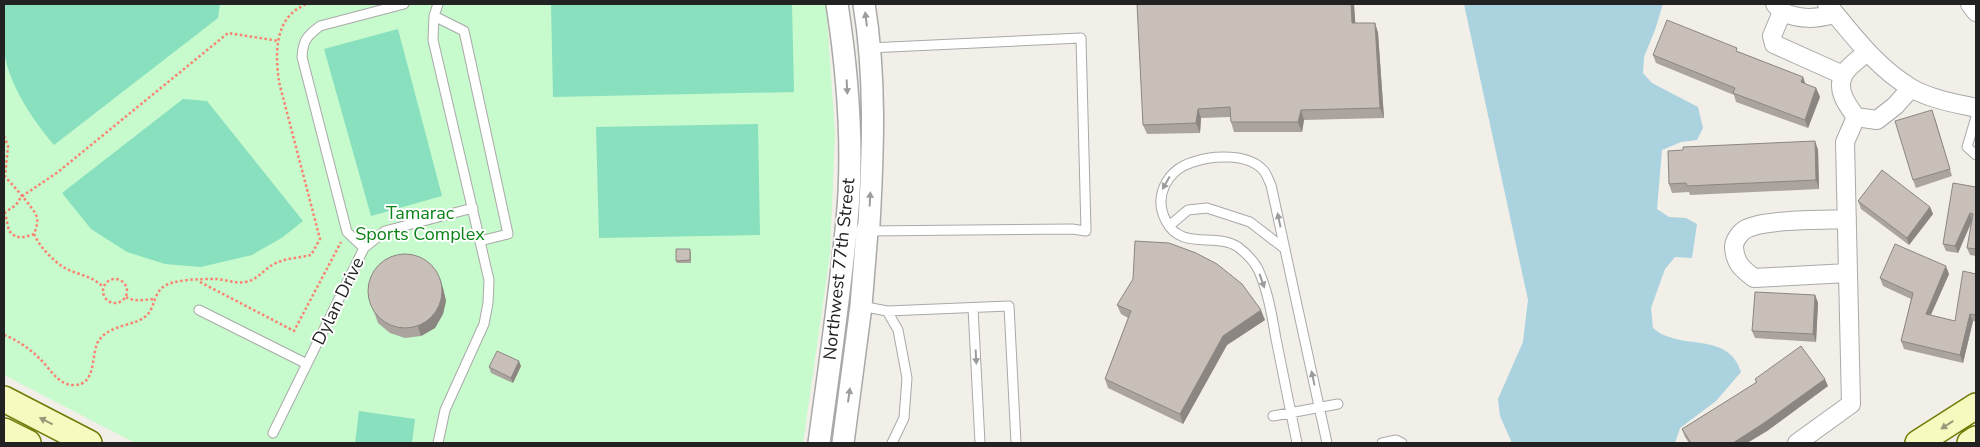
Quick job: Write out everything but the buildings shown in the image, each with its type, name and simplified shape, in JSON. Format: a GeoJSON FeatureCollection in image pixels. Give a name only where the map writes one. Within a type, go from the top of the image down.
{"type":"FeatureCollection","features":[{"type":"Feature","properties":{"kind":"main road"},"geometry":{"type":"LineString","coordinates":[[4,399],[89,443]]}},
{"type":"Feature","properties":{"kind":"main road"},"geometry":{"type":"LineString","coordinates":[[1918,443],[1976,406]]}},
{"type":"Feature","properties":{"kind":"main road"},"geometry":{"type":"LineString","coordinates":[[4,431],[28,443]]}},
{"type":"Feature","properties":{"kind":"main road"},"geometry":{"type":"LineString","coordinates":[[1970,443],[1976,439]]}},
{"type":"Feature","properties":{"kind":"street","name":"Northwest 77th Street"},"geometry":{"type":"LineString","coordinates":[[837,4],[847,80],[849,142],[847,222],[856,231],[862,306],[843,443]]}},
{"type":"Feature","properties":{"kind":"street","name":"Northwest 77th Street"},"geometry":{"type":"LineString","coordinates":[[819,443],[838,302],[856,231],[869,224],[873,146],[869,48],[864,4]]}},
{"type":"Feature","properties":{"kind":"street"},"geometry":{"type":"LineString","coordinates":[[1843,75],[1774,44],[1772,36],[1778,8],[1804,18],[1816,18],[1831,9],[1866,52],[1911,88],[1946,101],[1976,108]]}},
{"type":"Feature","properties":{"kind":"street"},"geometry":{"type":"LineString","coordinates":[[1856,118],[1845,102],[1841,91],[1843,75],[1866,52]]}},
{"type":"Feature","properties":{"kind":"street"},"geometry":{"type":"LineString","coordinates":[[1856,118],[1877,120],[1895,106],[1911,88]]}},
{"type":"Feature","properties":{"kind":"street"},"geometry":{"type":"LineString","coordinates":[[1797,443],[1850,404],[1846,142],[1856,118]]}},
{"type":"Feature","properties":{"kind":"street"},"geometry":{"type":"LineString","coordinates":[[1847,219],[1759,224],[1744,230],[1734,242],[1734,256],[1739,268],[1754,278],[1848,273]]}},
{"type":"Feature","properties":{"kind":"lane"},"geometry":{"type":"LineString","coordinates":[[364,248],[347,232],[302,57],[303,44],[310,34],[320,26],[404,4]]}},
{"type":"Feature","properties":{"kind":"lane"},"geometry":{"type":"LineString","coordinates":[[438,4],[434,16],[433,40],[489,280],[488,303],[484,324],[445,410],[438,443]]}},
{"type":"Feature","properties":{"kind":"lane"},"geometry":{"type":"LineString","coordinates":[[434,16],[464,31],[508,234],[480,241]]}},
{"type":"Feature","properties":{"kind":"lane"},"geometry":{"type":"LineString","coordinates":[[856,231],[1072,229],[1086,231],[1081,38],[869,48]]}},
{"type":"Feature","properties":{"kind":"lane"},"geometry":{"type":"LineString","coordinates":[[1976,117],[1967,146],[1976,155]]}},
{"type":"Feature","properties":{"kind":"lane"},"geometry":{"type":"LineString","coordinates":[[1297,443],[1270,308],[1257,268],[1249,257],[1236,246],[1222,242],[1189,239],[1176,233],[1169,226],[1161,207],[1161,190],[1171,175],[1184,164],[1204,158],[1222,156],[1238,158],[1264,171],[1271,185],[1327,443]]}},
{"type":"Feature","properties":{"kind":"lane","name":"Dylan Drive"},"geometry":{"type":"LineString","coordinates":[[273,433],[364,248],[385,231],[472,208]]}},
{"type":"Feature","properties":{"kind":"lane"},"geometry":{"type":"LineString","coordinates":[[1169,226],[1188,210],[1207,208],[1250,222],[1285,249]]}},
{"type":"Feature","properties":{"kind":"lane"},"geometry":{"type":"LineString","coordinates":[[862,306],[887,310],[1009,306],[1016,443]]}},
{"type":"Feature","properties":{"kind":"lane"},"geometry":{"type":"LineString","coordinates":[[973,308],[980,443]]}},
{"type":"Feature","properties":{"kind":"lane"},"geometry":{"type":"LineString","coordinates":[[200,310],[307,364]]}},
{"type":"Feature","properties":{"kind":"lane"},"geometry":{"type":"LineString","coordinates":[[887,310],[898,330],[907,378],[904,418],[892,443]]}},
{"type":"Feature","properties":{"kind":"lane"},"geometry":{"type":"LineString","coordinates":[[1273,416],[1338,404]]}},
{"type":"Feature","properties":{"kind":"lane"},"geometry":{"type":"LineString","coordinates":[[1382,443],[1396,440],[1402,443]]}},
{"type":"Feature","properties":{"kind":"path"},"geometry":{"type":"LineString","coordinates":[[4,336],[14,339],[32,352],[56,377],[66,384],[74,386],[84,382],[92,372],[95,350],[99,341],[108,332],[145,317],[152,309],[154,299],[163,287],[185,281],[215,279],[244,282],[252,280],[273,264],[311,255],[320,239],[279,82],[276,62],[280,34],[291,14],[306,4]]}},
{"type":"Feature","properties":{"kind":"path"},"geometry":{"type":"LineString","coordinates":[[4,136],[8,146],[4,176],[21,197],[36,215],[38,226],[34,234],[25,237],[16,237],[9,231],[4,213],[16,205],[21,197],[58,172],[228,33],[279,40]]}},
{"type":"Feature","properties":{"kind":"path"},"geometry":{"type":"LineString","coordinates":[[199,281],[294,331],[347,232]]}},
{"type":"Feature","properties":{"kind":"path"},"geometry":{"type":"LineString","coordinates":[[34,234],[37,242],[64,268],[98,281],[103,287]]}},
{"type":"Feature","properties":{"kind":"path"},"geometry":{"type":"LineString","coordinates":[[116,279],[123,282],[127,289],[126,297],[122,302],[114,304],[107,301],[103,295],[103,287],[108,281],[116,279]]}},
{"type":"Feature","properties":{"kind":"path"},"geometry":{"type":"LineString","coordinates":[[126,297],[130,300],[154,299]]}},
{"type":"Feature","properties":{"kind":"green space","name":"Tamarac Sports Complex"},"geometry":{"type":"Polygon","coordinates":[[[4,4],[825,4],[835,134],[830,254],[803,443],[135,443],[4,375],[4,4]]]}},
{"type":"Feature","properties":{"kind":"green space"},"geometry":{"type":"Polygon","coordinates":[[[4,4],[220,4],[218,18],[54,145],[30,113],[16,88],[6,63],[3,44],[4,4]]]}},
{"type":"Feature","properties":{"kind":"green space"},"geometry":{"type":"Polygon","coordinates":[[[551,4],[792,4],[794,92],[553,97],[551,4]]]}},
{"type":"Feature","properties":{"kind":"green space"},"geometry":{"type":"Polygon","coordinates":[[[398,29],[442,196],[371,216],[324,49],[398,29]]]}},
{"type":"Feature","properties":{"kind":"green space"},"geometry":{"type":"Polygon","coordinates":[[[183,99],[207,101],[303,221],[283,237],[252,255],[201,267],[165,264],[127,252],[91,229],[62,193],[183,99]]]}},
{"type":"Feature","properties":{"kind":"green space"},"geometry":{"type":"Polygon","coordinates":[[[758,124],[760,235],[599,238],[596,127],[758,124]]]}},
{"type":"Feature","properties":{"kind":"green space"},"geometry":{"type":"Polygon","coordinates":[[[359,411],[415,419],[412,443],[355,443],[359,411]]]}},
{"type":"Feature","properties":{"kind":"water"},"geometry":{"type":"Polygon","coordinates":[[[1464,4],[1663,4],[1644,57],[1643,73],[1652,83],[1698,107],[1703,128],[1697,140],[1681,142],[1662,150],[1657,209],[1669,217],[1686,218],[1697,224],[1692,258],[1675,257],[1665,269],[1651,308],[1653,328],[1664,335],[1676,339],[1715,346],[1726,351],[1735,359],[1741,372],[1716,401],[1680,428],[1675,443],[1512,443],[1500,416],[1498,399],[1523,342],[1528,300],[1464,4]]]}}]}
